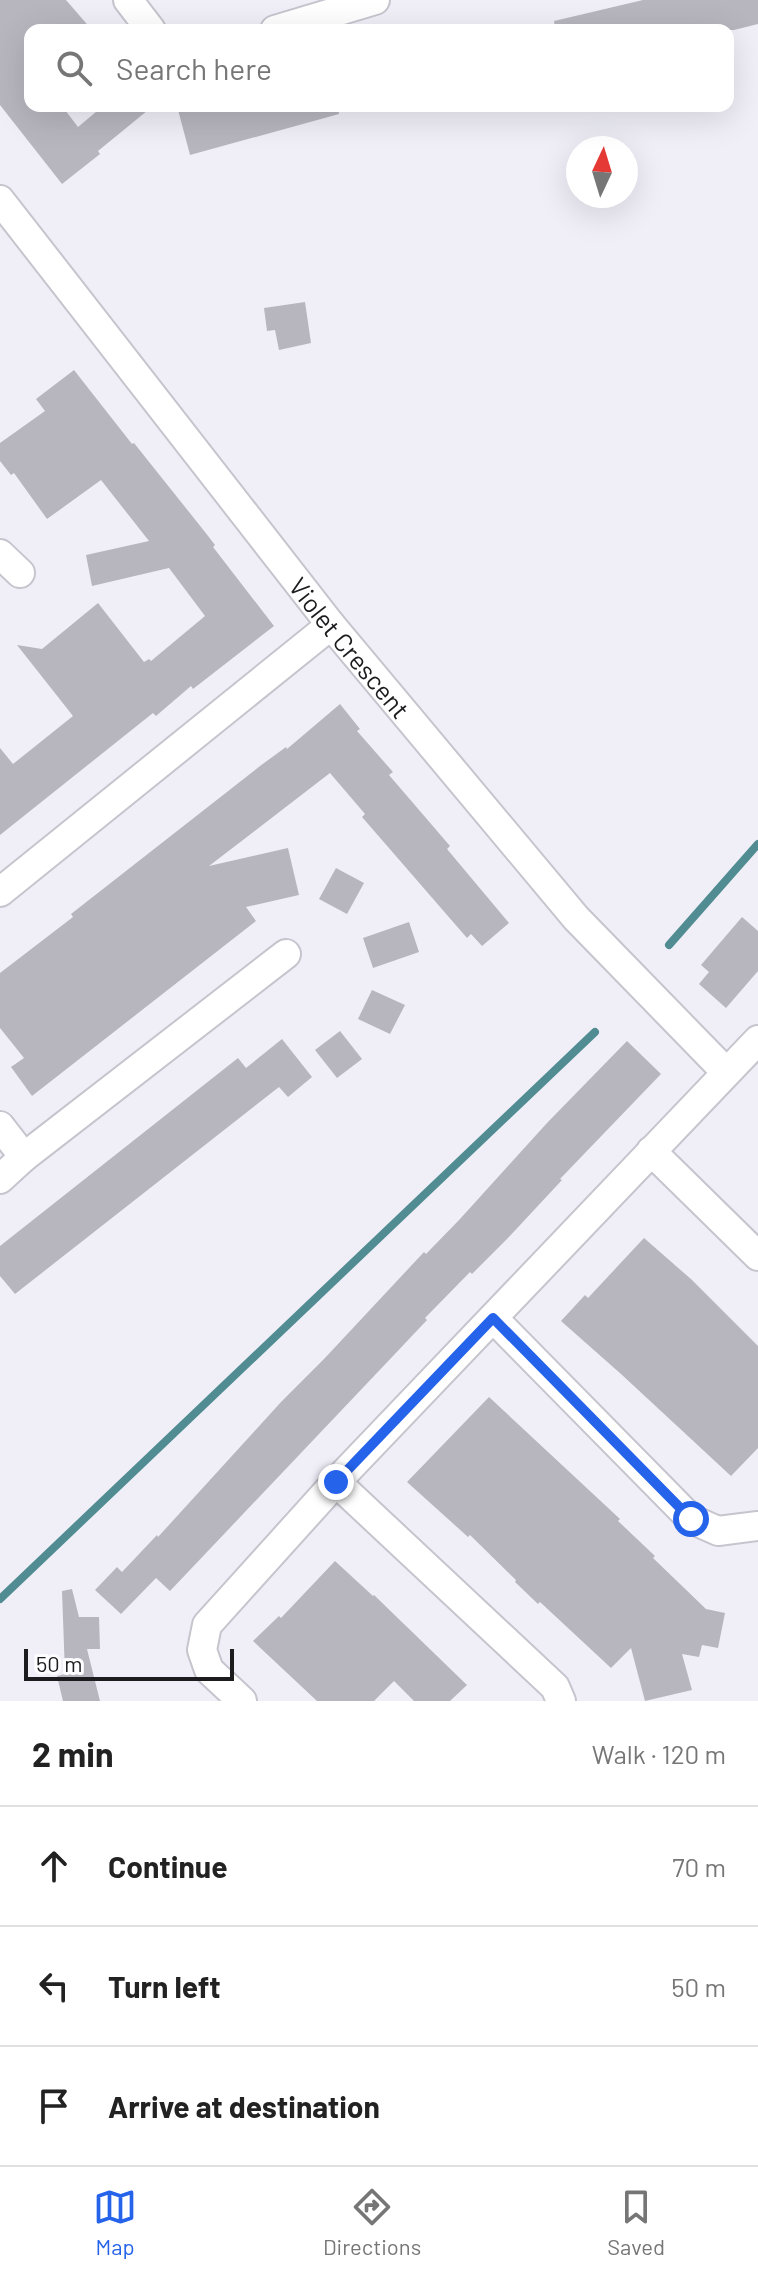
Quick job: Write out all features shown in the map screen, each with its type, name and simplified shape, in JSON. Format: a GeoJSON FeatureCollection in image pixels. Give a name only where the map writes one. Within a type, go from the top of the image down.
{"type":"FeatureCollection","features":[{"type":"Feature","properties":{"kind":"street"},"geometry":{"type":"LineString","coordinates":[[128,0],[146,24]]}},
{"type":"Feature","properties":{"kind":"street"},"geometry":{"type":"LineString","coordinates":[[295,24],[375,0]]}},
{"type":"Feature","properties":{"kind":"street","name":"Violet Crescent"},"geometry":{"type":"LineString","coordinates":[[0,200],[331,625],[576,918],[726,1072]]}},
{"type":"Feature","properties":{"kind":"street"},"geometry":{"type":"LineString","coordinates":[[0,892],[331,625]]}},
{"type":"Feature","properties":{"kind":"street"},"geometry":{"type":"LineString","coordinates":[[0,1179],[24,1157],[286,954]]}},
{"type":"Feature","properties":{"kind":"street"},"geometry":{"type":"LineString","coordinates":[[242,1701],[209,1670],[202,1650],[207,1625],[336,1482],[758,1040]]}},
{"type":"Feature","properties":{"kind":"street"},"geometry":{"type":"LineString","coordinates":[[0,1126],[24,1157]]}},
{"type":"Feature","properties":{"kind":"street"},"geometry":{"type":"LineString","coordinates":[[651,1151],[758,1256]]}},
{"type":"Feature","properties":{"kind":"street"},"geometry":{"type":"LineString","coordinates":[[493,1318],[691,1519],[718,1531],[758,1526]]}},
{"type":"Feature","properties":{"kind":"street"},"geometry":{"type":"LineString","coordinates":[[336,1482],[555,1687],[561,1701]]}},
{"type":"Feature","properties":{"kind":"building"},"geometry":{"type":"Polygon","coordinates":[[[0,0],[66,0],[87,24],[24,24],[24,112],[67,112],[78,127],[96,112],[146,112],[62,184],[0,105],[0,0]]]}},
{"type":"Feature","properties":{"kind":"building"},"geometry":{"type":"Polygon","coordinates":[[[643,0],[758,0],[758,24],[734,30],[734,24],[554,24],[554,21],[643,0]]]}},
{"type":"Feature","properties":{"kind":"building"},"geometry":{"type":"Polygon","coordinates":[[[179,112],[339,112],[339,114],[190,155],[179,112]]]}},
{"type":"Feature","properties":{"kind":"building"},"geometry":{"type":"Polygon","coordinates":[[[305,302],[311,343],[279,350],[275,330],[267,331],[264,308],[305,302]]]}},
{"type":"Feature","properties":{"kind":"building"},"geometry":{"type":"Polygon","coordinates":[[[74,370],[205,532],[215,545],[213,547],[274,626],[193,689],[191,686],[156,716],[153,713],[0,835],[0,748],[13,764],[73,716],[17,645],[42,649],[98,603],[144,662],[151,661],[205,616],[169,568],[92,586],[86,555],[149,541],[101,480],[47,519],[14,473],[11,475],[0,461],[0,443],[45,411],[36,399],[74,370]]]}},
{"type":"Feature","properties":{"kind":"building"},"geometry":{"type":"Polygon","coordinates":[[[340,704],[360,729],[357,731],[393,772],[389,775],[450,846],[447,849],[509,923],[482,946],[471,934],[467,938],[362,817],[365,814],[330,773],[209,866],[288,848],[299,895],[246,907],[256,921],[32,1096],[11,1067],[24,1058],[0,1028],[0,973],[260,766],[287,749],[340,704]]]}},
{"type":"Feature","properties":{"kind":"building"},"geometry":{"type":"Polygon","coordinates":[[[336,868],[364,883],[347,914],[319,899],[336,868]]]}},
{"type":"Feature","properties":{"kind":"building"},"geometry":{"type":"Polygon","coordinates":[[[742,917],[758,931],[758,971],[726,1008],[699,984],[709,972],[701,965],[742,917]]]}},
{"type":"Feature","properties":{"kind":"building"},"geometry":{"type":"Polygon","coordinates":[[[409,922],[419,952],[373,968],[363,938],[409,922]]]}},
{"type":"Feature","properties":{"kind":"building"},"geometry":{"type":"Polygon","coordinates":[[[372,990],[405,1005],[390,1034],[358,1019],[372,990]]]}},
{"type":"Feature","properties":{"kind":"building"},"geometry":{"type":"Polygon","coordinates":[[[340,1031],[362,1059],[337,1078],[315,1050],[340,1031]]]}},
{"type":"Feature","properties":{"kind":"building"},"geometry":{"type":"Polygon","coordinates":[[[282,1039],[312,1077],[288,1097],[279,1087],[15,1294],[0,1276],[0,1246],[238,1058],[246,1068],[282,1039]]]}},
{"type":"Feature","properties":{"kind":"building"},"geometry":{"type":"Polygon","coordinates":[[[627,1041],[661,1074],[507,1239],[425,1318],[427,1320],[170,1591],[156,1578],[121,1614],[95,1590],[117,1567],[122,1572],[158,1537],[281,1402],[424,1252],[426,1254],[460,1219],[627,1041]]]}},
{"type":"Feature","properties":{"kind":"building"},"geometry":{"type":"Polygon","coordinates":[[[644,1238],[692,1280],[758,1346],[758,1448],[731,1476],[561,1321],[585,1295],[588,1298],[644,1238]]]}},
{"type":"Feature","properties":{"kind":"building"},"geometry":{"type":"Polygon","coordinates":[[[489,1397],[620,1519],[618,1521],[655,1556],[653,1558],[706,1609],[725,1613],[718,1648],[702,1645],[699,1657],[682,1654],[692,1690],[645,1701],[631,1648],[611,1668],[540,1602],[538,1604],[470,1535],[468,1537],[407,1482],[489,1397]]]}},
{"type":"Feature","properties":{"kind":"building"},"geometry":{"type":"Polygon","coordinates":[[[335,1561],[467,1685],[450,1701],[414,1701],[394,1681],[374,1701],[317,1701],[253,1641],[279,1616],[281,1618],[335,1561]]]}},
{"type":"Feature","properties":{"kind":"building"},"geometry":{"type":"Polygon","coordinates":[[[72,1589],[79,1617],[99,1617],[100,1649],[87,1649],[100,1701],[63,1701],[57,1676],[65,1674],[62,1591],[72,1589]]]}},
{"type":"Feature","properties":{"kind":"waterway"},"geometry":{"type":"LineString","coordinates":[[669,945],[758,844]]}},
{"type":"Feature","properties":{"kind":"waterway"},"geometry":{"type":"LineString","coordinates":[[0,1599],[595,1032]]}},
{"type":"Feature","properties":{"kind":"route"},"geometry":{"type":"LineString","coordinates":[[336,1482],[493,1318],[691,1519]]}}]}
